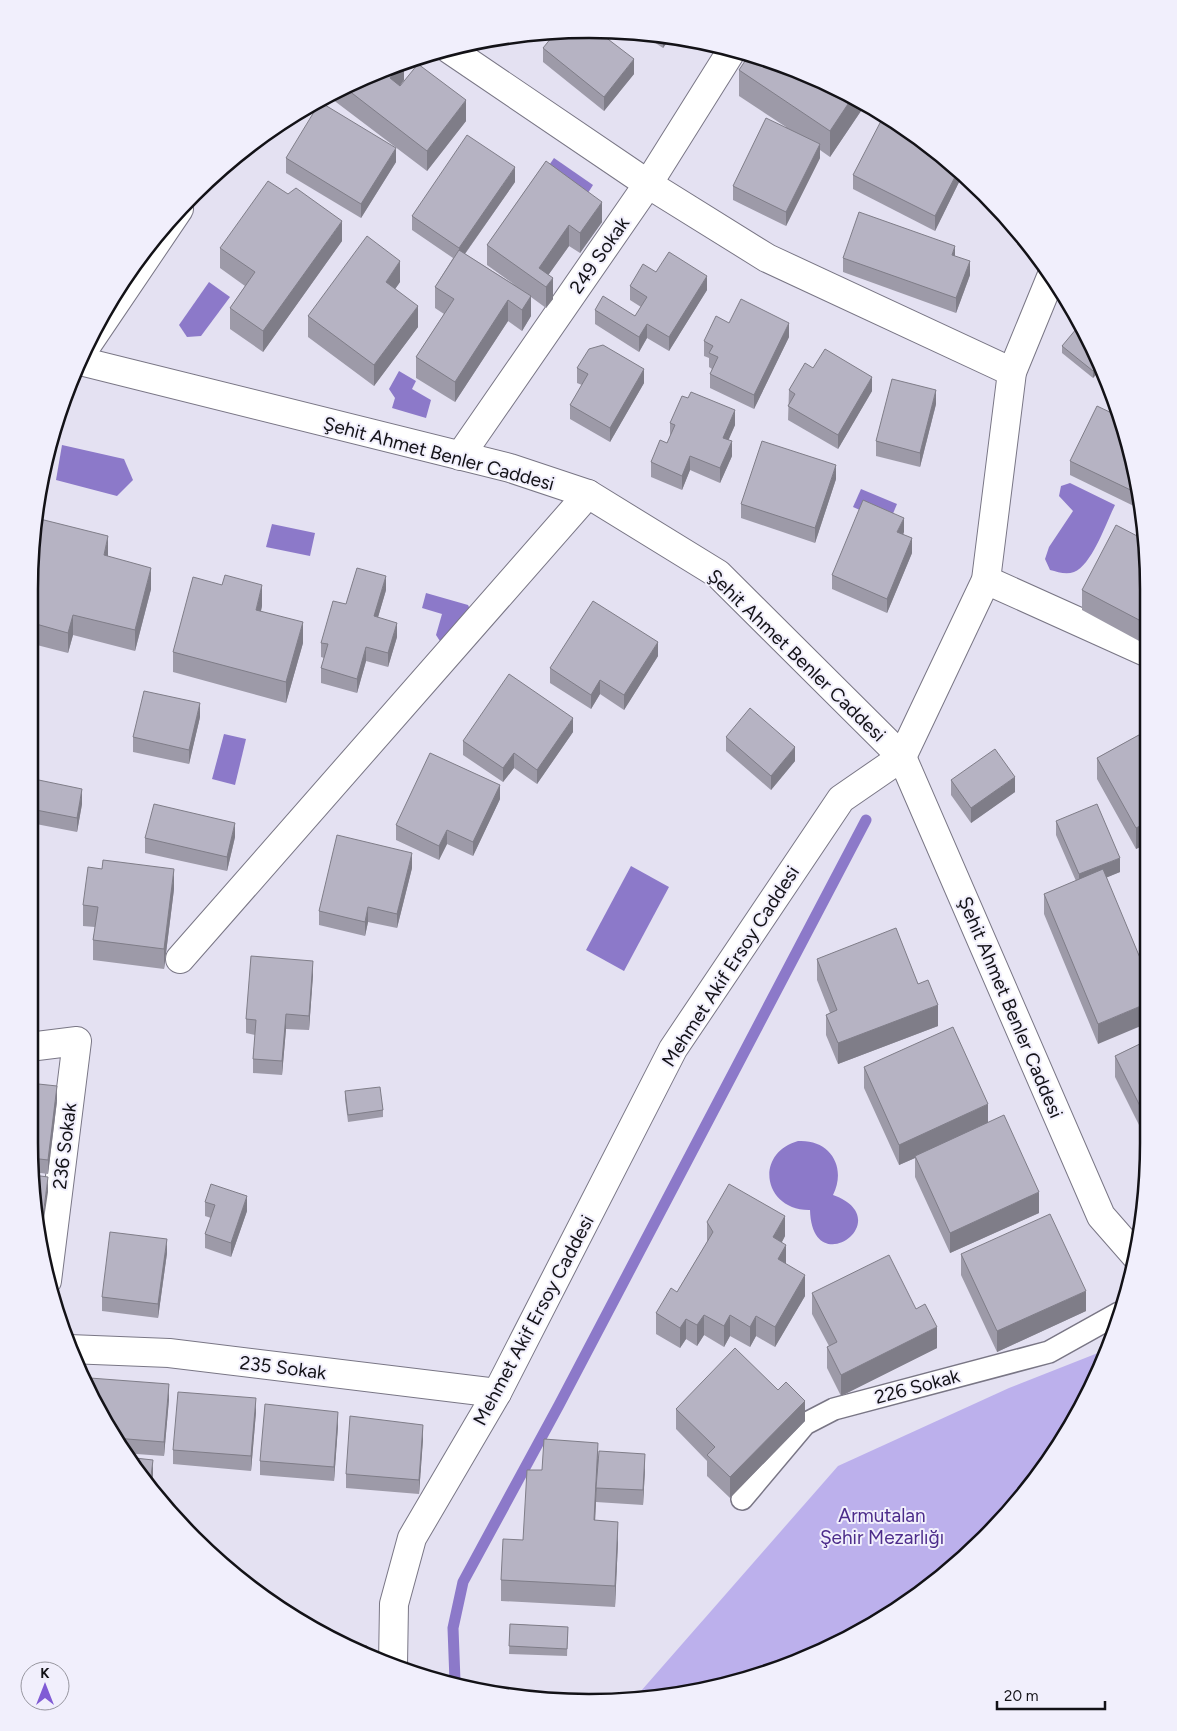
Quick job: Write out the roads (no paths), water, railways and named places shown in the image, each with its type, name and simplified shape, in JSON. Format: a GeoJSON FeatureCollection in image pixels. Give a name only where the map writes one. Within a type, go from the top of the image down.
{"type":"FeatureCollection","features":[{"type":"Feature","properties":{"kind":"street"},"geometry":{"type":"LineString","coordinates":[[456,54],[648,184],[767,258],[1012,372]]}},
{"type":"Feature","properties":{"kind":"street","name":"249 Sokak"},"geometry":{"type":"LineString","coordinates":[[460,456],[648,184],[729,55]]}},
{"type":"Feature","properties":{"kind":"street"},"geometry":{"type":"LineString","coordinates":[[902,758],[986,580],[1012,372],[1051,288]]}},
{"type":"Feature","properties":{"kind":"street","name":"Şehit Ahmet Benler Caddesi"},"geometry":{"type":"LineString","coordinates":[[86,363],[510,468],[588,494],[718,574],[902,758],[1102,1216],[1129,1248]]}},
{"type":"Feature","properties":{"kind":"street"},"geometry":{"type":"LineString","coordinates":[[180,959],[588,494]]}},
{"type":"Feature","properties":{"kind":"street"},"geometry":{"type":"LineString","coordinates":[[986,580],[1140,649]]}},
{"type":"Feature","properties":{"kind":"street","name":"Mehmet Akif Ersoy Caddesi"},"geometry":{"type":"LineString","coordinates":[[393,1657],[394,1604],[412,1538],[497,1393],[673,1049],[841,799],[902,758]]}},
{"type":"Feature","properties":{"kind":"street","name":"236 Sokak"},"geometry":{"type":"LineString","coordinates":[[38,1046],[77,1041],[50,1258]]}},
{"type":"Feature","properties":{"kind":"street","name":"235 Sokak"},"geometry":{"type":"LineString","coordinates":[[78,1349],[170,1353],[497,1393]]}},
{"type":"Feature","properties":{"kind":"lane","name":"226 Sokak"},"geometry":{"type":"LineString","coordinates":[[742,1499],[805,1424],[834,1409],[1048,1352],[1111,1318]]}},
{"type":"Feature","properties":{"kind":"waterway"},"geometry":{"type":"LineString","coordinates":[[455,1677],[453,1628],[463,1582],[559,1405],[866,820]]}},
{"type":"Feature","properties":{"kind":"park label","name":"Armutalan Şehir Mezarlığı"},"geometry":{"type":"Point","coordinates":[882,1526]}}]}
